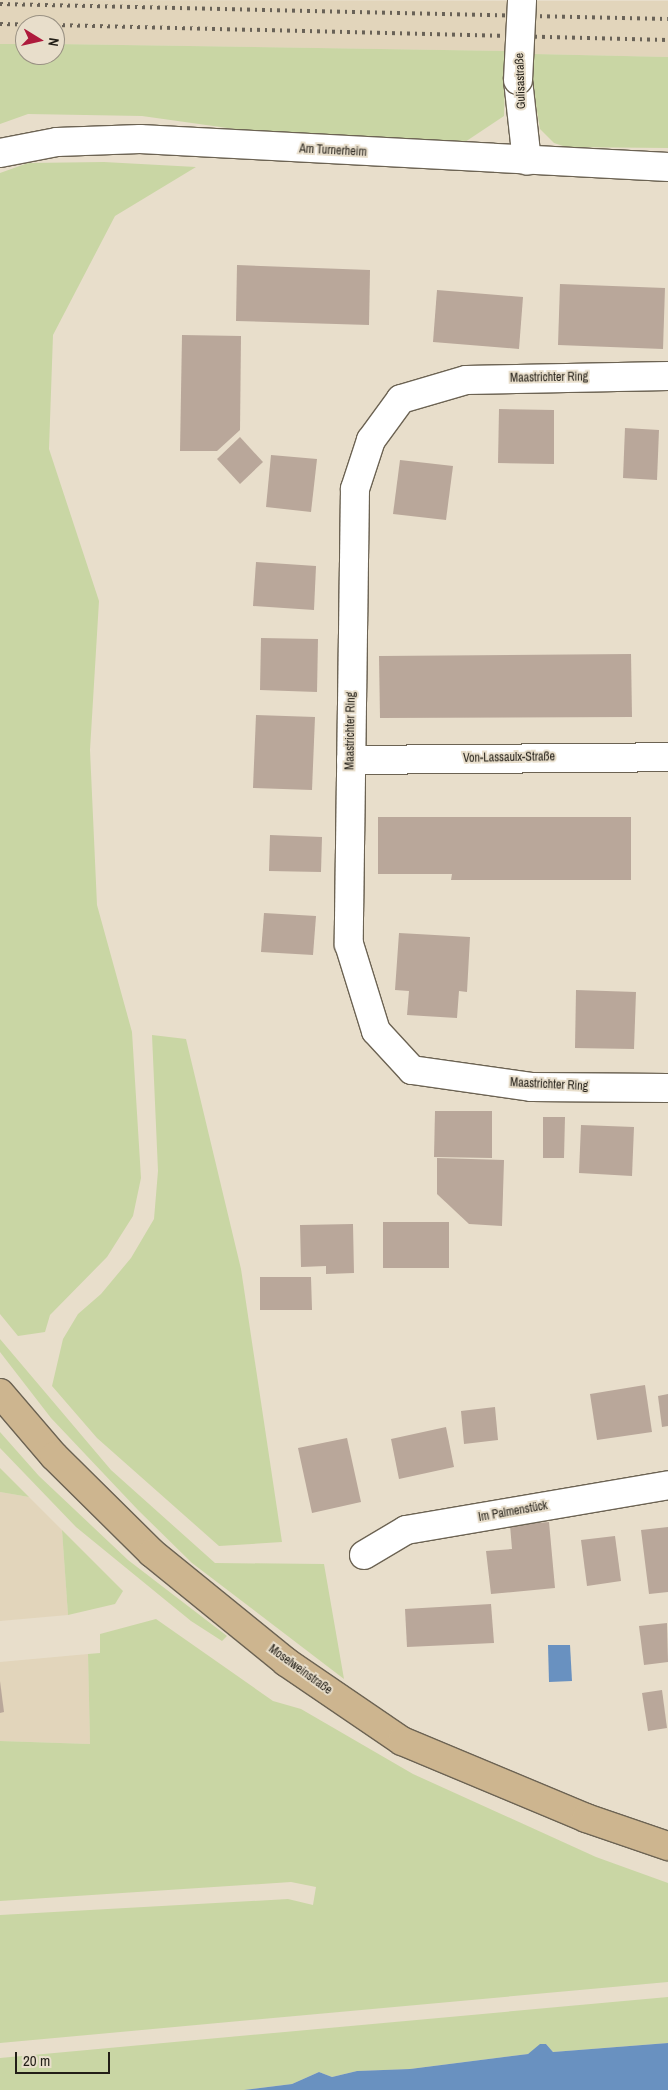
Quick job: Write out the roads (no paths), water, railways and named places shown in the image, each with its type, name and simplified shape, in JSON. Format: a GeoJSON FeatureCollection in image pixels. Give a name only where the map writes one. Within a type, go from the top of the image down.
{"type":"FeatureCollection","features":[{"type":"Feature","properties":{"kind":"main road","name":"Moselweinstraße"},"geometry":{"type":"LineString","coordinates":[[0,1393],[54,1456],[152,1553],[286,1662],[387,1731],[402,1741],[586,1818],[668,1846]]}},
{"type":"Feature","properties":{"kind":"street","name":"Gulisastraße"},"geometry":{"type":"LineString","coordinates":[[522,0],[518,80],[527,161]]}},
{"type":"Feature","properties":{"kind":"street","name":"Am Turnerheim"},"geometry":{"type":"LineString","coordinates":[[0,153],[57,142],[149,139],[527,161],[668,167]]}},
{"type":"Feature","properties":{"kind":"street","name":"Maastrichter Ring"},"geometry":{"type":"LineString","coordinates":[[668,376],[466,380],[402,399],[371,440],[355,489],[349,944],[376,1031],[412,1070],[531,1087],[668,1088]]}},
{"type":"Feature","properties":{"kind":"street","name":"Von-Lassaulx-Straße"},"geometry":{"type":"LineString","coordinates":[[351,760],[668,757]]}},
{"type":"Feature","properties":{"kind":"street","name":"Im Palmenstück"},"geometry":{"type":"LineString","coordinates":[[364,1555],[406,1530],[668,1485]]}},
{"type":"Feature","properties":{"kind":"water"},"geometry":{"type":"Polygon","coordinates":[[[548,1645],[570,1645],[572,1681],[549,1682],[548,1645]]]}},
{"type":"Feature","properties":{"kind":"water"},"geometry":{"type":"Polygon","coordinates":[[[668,2043],[668,2090],[244,2090],[292,2084],[319,2072],[332,2077],[357,2071],[410,2069],[528,2054],[540,2044],[546,2044],[553,2052],[668,2043]]]}},
{"type":"Feature","properties":{"kind":"railway"},"geometry":{"type":"LineString","coordinates":[[0,4],[668,19]]}},
{"type":"Feature","properties":{"kind":"railway"},"geometry":{"type":"LineString","coordinates":[[0,24],[15,24]]}},
{"type":"Feature","properties":{"kind":"railway"},"geometry":{"type":"LineString","coordinates":[[65,25],[668,40]]}}]}
